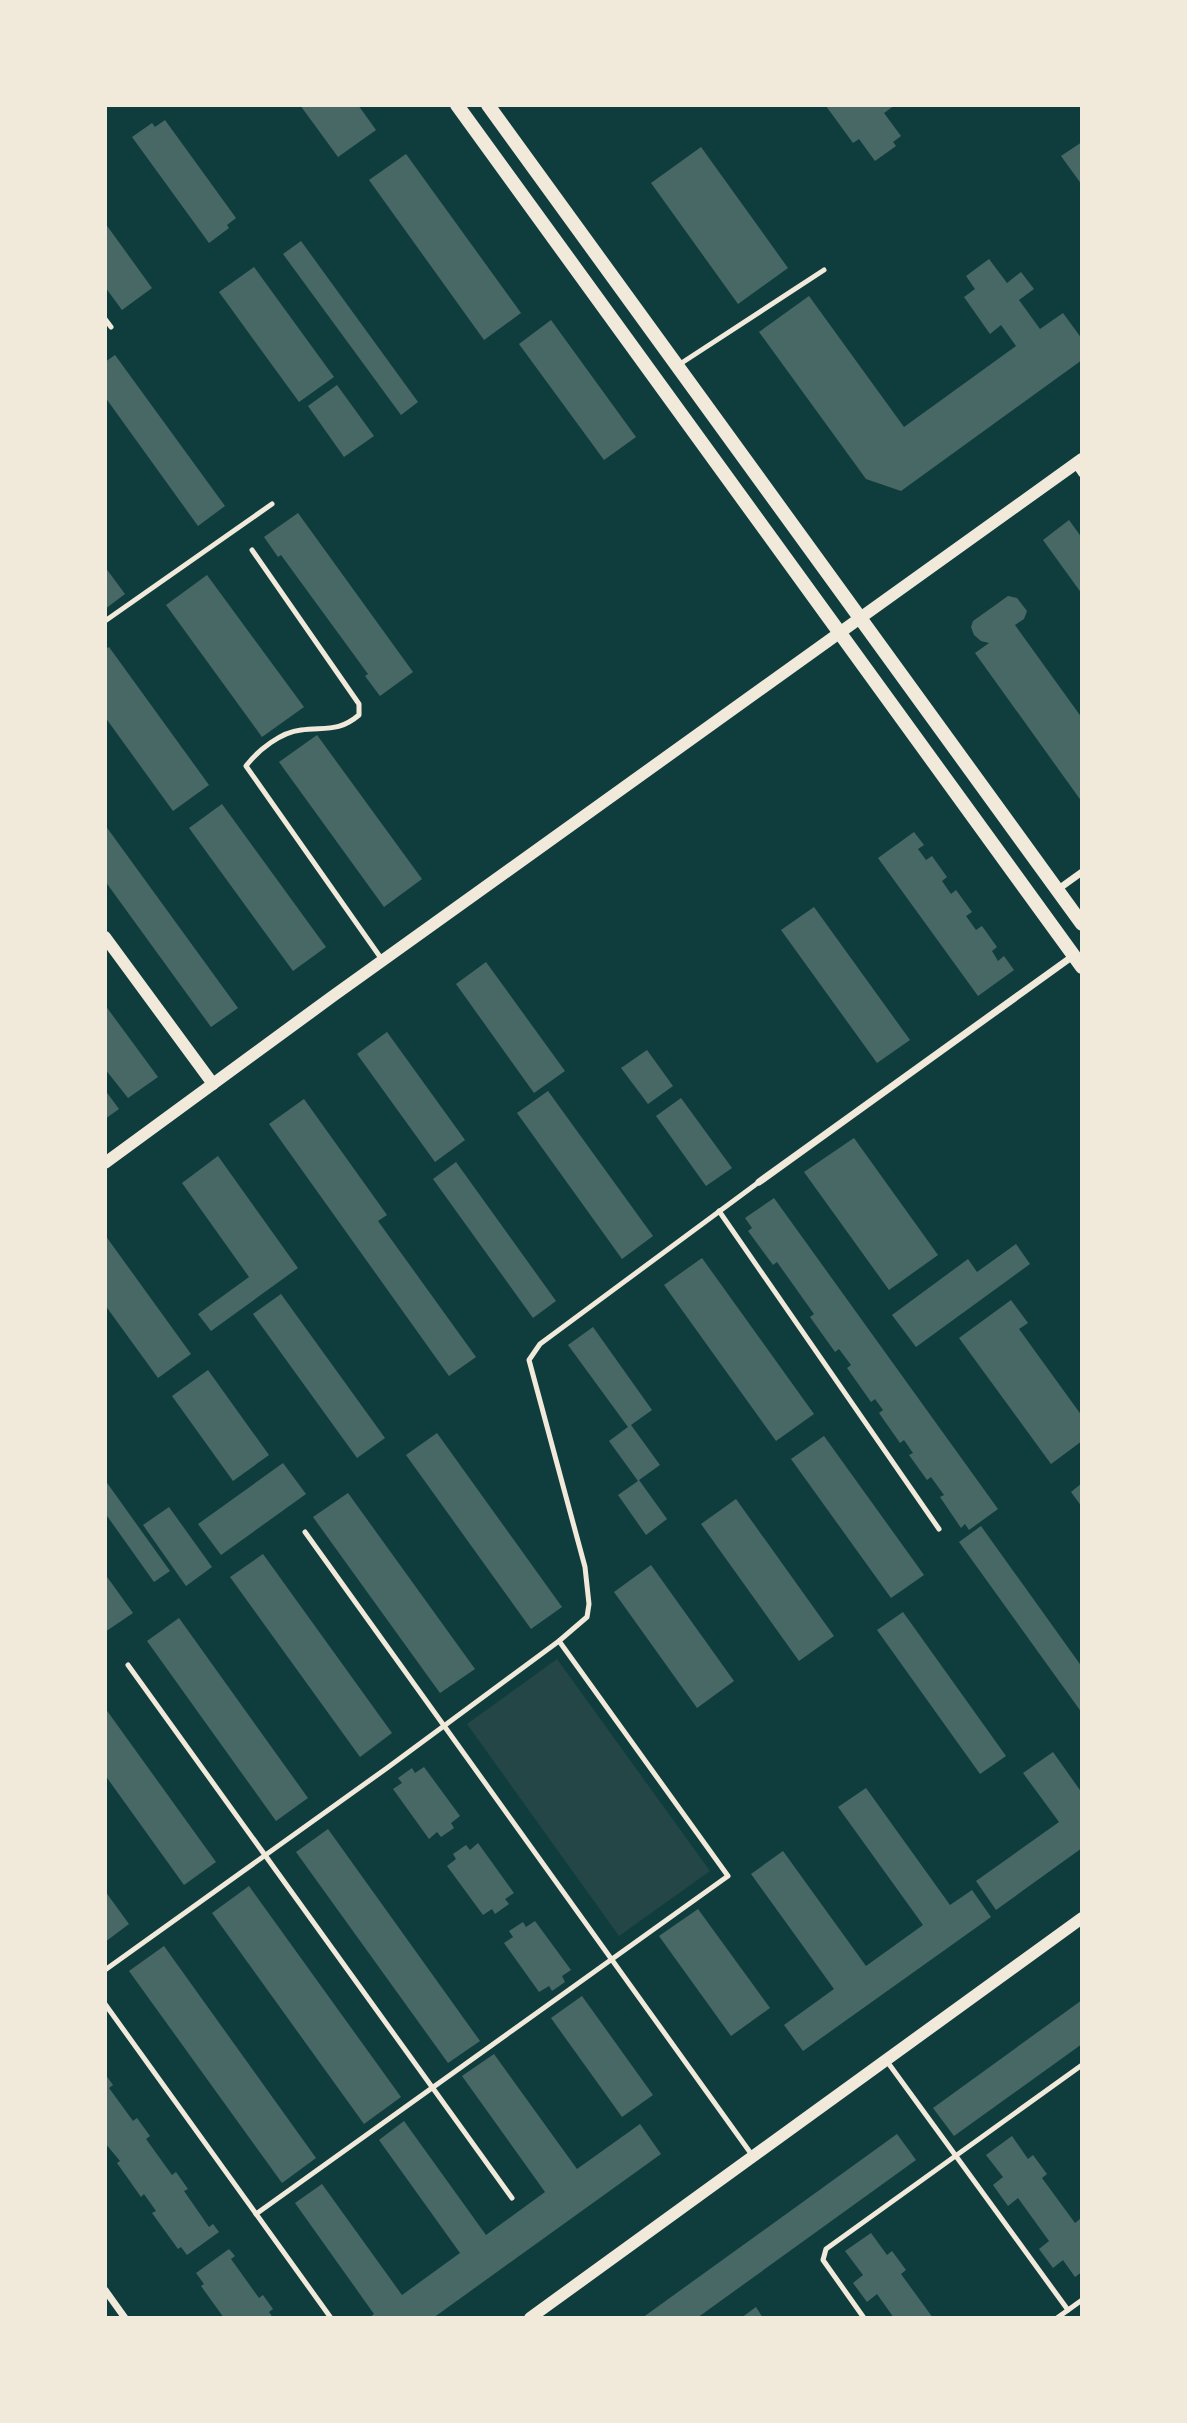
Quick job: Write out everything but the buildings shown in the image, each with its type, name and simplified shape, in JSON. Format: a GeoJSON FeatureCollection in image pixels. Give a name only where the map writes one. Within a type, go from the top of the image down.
{"type":"FeatureCollection","features":[{"type":"Feature","properties":{"kind":"main road"},"geometry":{"type":"LineString","coordinates":[[457,105],[1078,961]]}},
{"type":"Feature","properties":{"kind":"main road"},"geometry":{"type":"LineString","coordinates":[[488,105],[1082,924]]}},
{"type":"Feature","properties":{"kind":"street"},"geometry":{"type":"LineString","coordinates":[[105,1163],[839,633],[1080,466]]}},
{"type":"Feature","properties":{"kind":"street"},"geometry":{"type":"LineString","coordinates":[[1057,890],[1082,872]]}},
{"type":"Feature","properties":{"kind":"street"},"geometry":{"type":"LineString","coordinates":[[105,937],[213,1084]]}},
{"type":"Feature","properties":{"kind":"street"},"geometry":{"type":"LineString","coordinates":[[759,1182],[1078,961]]}},
{"type":"Feature","properties":{"kind":"street"},"geometry":{"type":"LineString","coordinates":[[530,2318],[1082,1918]]}},
{"type":"Feature","properties":{"kind":"street"},"geometry":{"type":"LineString","coordinates":[[105,2291],[125,2318]]}},
{"type":"Feature","properties":{"kind":"lane"},"geometry":{"type":"LineString","coordinates":[[677,366],[824,270]]}},
{"type":"Feature","properties":{"kind":"lane"},"geometry":{"type":"LineString","coordinates":[[105,319],[111,327]]}},
{"type":"Feature","properties":{"kind":"lane"},"geometry":{"type":"LineString","coordinates":[[105,621],[272,504]]}},
{"type":"Feature","properties":{"kind":"lane"},"geometry":{"type":"LineString","coordinates":[[252,550],[359,704],[359,715],[348,724],[337,728],[298,730],[284,734],[254,755],[246,766],[383,961]]}},
{"type":"Feature","properties":{"kind":"lane"},"geometry":{"type":"LineString","coordinates":[[105,1970],[444,1726],[559,1641],[587,1617],[589,1604],[585,1567],[529,1360],[540,1344],[759,1182]]}},
{"type":"Feature","properties":{"kind":"lane"},"geometry":{"type":"LineString","coordinates":[[719,1211],[939,1529]]}},
{"type":"Feature","properties":{"kind":"lane"},"geometry":{"type":"LineString","coordinates":[[304,1532],[753,2156]]}},
{"type":"Feature","properties":{"kind":"lane"},"geometry":{"type":"LineString","coordinates":[[256,2214],[728,1876],[559,1641]]}},
{"type":"Feature","properties":{"kind":"lane"},"geometry":{"type":"LineString","coordinates":[[128,1665],[512,2198]]}},
{"type":"Feature","properties":{"kind":"lane"},"geometry":{"type":"LineString","coordinates":[[105,2004],[331,2318]]}},
{"type":"Feature","properties":{"kind":"lane"},"geometry":{"type":"LineString","coordinates":[[886,2060],[1068,2310]]}},
{"type":"Feature","properties":{"kind":"lane"},"geometry":{"type":"LineString","coordinates":[[864,2318],[823,2260],[826,2249],[1082,2065]]}},
{"type":"Feature","properties":{"kind":"lane"},"geometry":{"type":"LineString","coordinates":[[1057,2318],[1082,2300]]}},
{"type":"Feature","properties":{"kind":"shaded area"},"geometry":{"type":"Polygon","coordinates":[[[557,1659],[710,1871],[619,1936],[467,1724],[557,1659]]]}}]}
